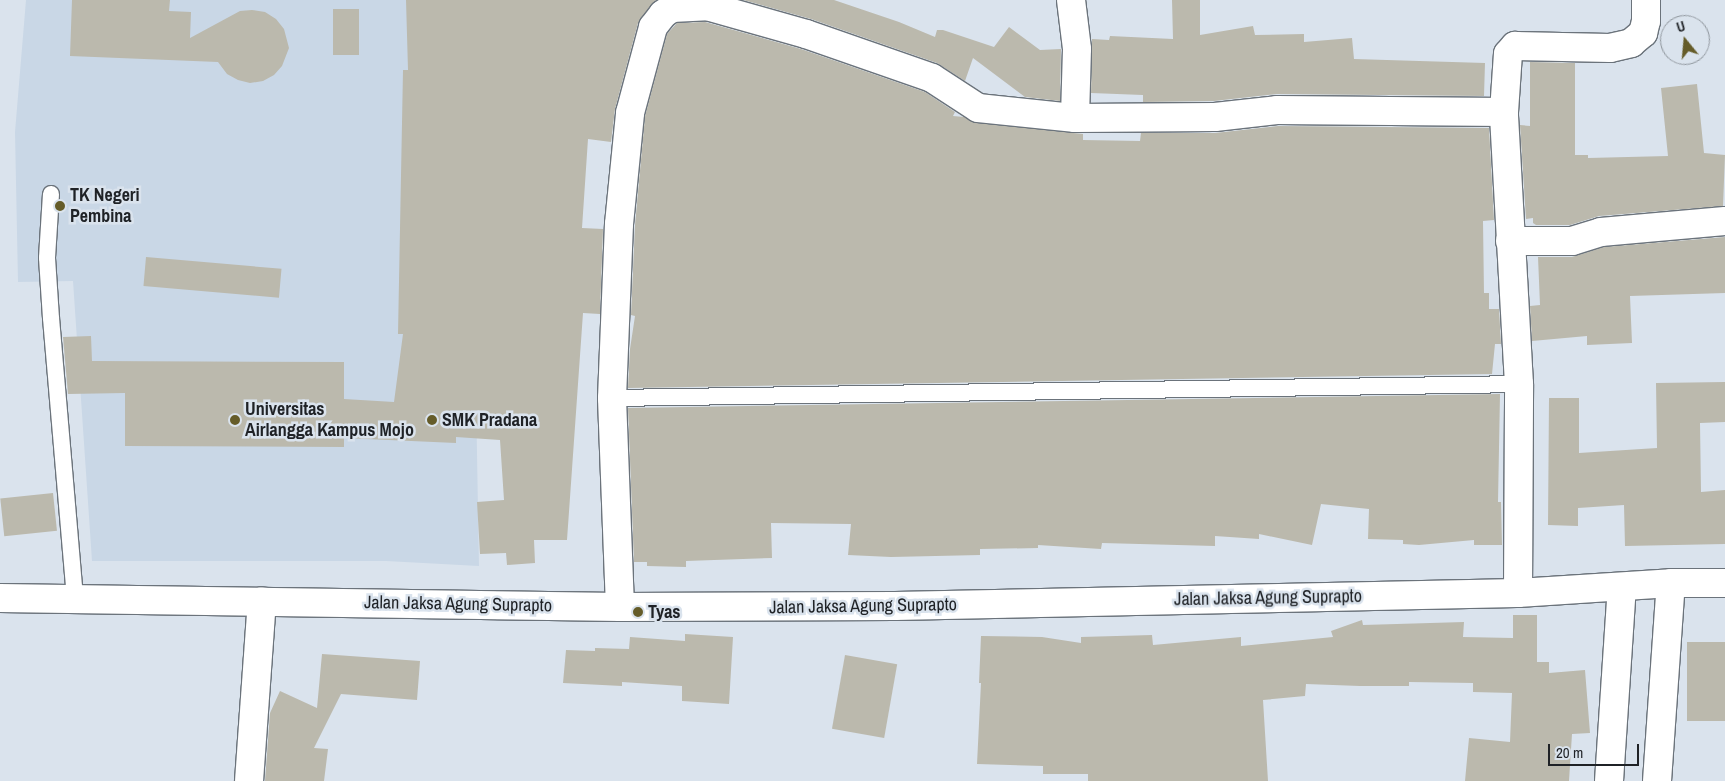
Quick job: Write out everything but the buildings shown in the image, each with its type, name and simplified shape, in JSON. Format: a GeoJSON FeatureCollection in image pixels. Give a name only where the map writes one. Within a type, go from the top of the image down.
{"type":"FeatureCollection","features":[{"type":"Feature","properties":{"kind":"street"},"geometry":{"type":"LineString","coordinates":[[1071,0],[1077,49],[1075,118]]}},
{"type":"Feature","properties":{"kind":"street"},"geometry":{"type":"LineString","coordinates":[[1518,593],[1519,384],[1504,112],[1507,60],[1515,46],[1610,48],[1631,43],[1643,33],[1646,21],[1646,0]]}},
{"type":"Feature","properties":{"kind":"street"},"geometry":{"type":"LineString","coordinates":[[620,607],[612,398],[619,224],[630,113],[653,27],[663,14],[672,8],[707,6],[806,34],[932,78],[978,108],[1075,118],[1215,117],[1278,110],[1504,112]]}},
{"type":"Feature","properties":{"kind":"street"},"geometry":{"type":"LineString","coordinates":[[1510,241],[1572,241],[1600,232],[1725,221]]}},
{"type":"Feature","properties":{"kind":"street"},"geometry":{"type":"LineString","coordinates":[[1657,781],[1671,583]]}},
{"type":"Feature","properties":{"kind":"street","name":"Jalan Jaksa Agung Suprapto"},"geometry":{"type":"LineString","coordinates":[[0,598],[620,607],[895,606],[1518,593],[1671,583],[1725,583]]}},
{"type":"Feature","properties":{"kind":"street"},"geometry":{"type":"LineString","coordinates":[[1609,781],[1622,587]]}},
{"type":"Feature","properties":{"kind":"street"},"geometry":{"type":"LineString","coordinates":[[249,781],[262,601]]}},
{"type":"Feature","properties":{"kind":"lane"},"geometry":{"type":"LineString","coordinates":[[51,194],[47,258],[73,556],[75,599]]}},
{"type":"Feature","properties":{"kind":"lane"},"geometry":{"type":"LineString","coordinates":[[612,398],[1519,384]]}},
{"type":"Feature","properties":{"kind":"shaded area"},"geometry":{"type":"Polygon","coordinates":[[[26,0],[469,0],[479,566],[386,561],[92,561],[73,281],[18,282],[15,132],[26,0]]]}},
{"type":"Feature","properties":{"kind":"place","name":"TK Negeri Pembina"},"geometry":{"type":"Point","coordinates":[60,206]}},
{"type":"Feature","properties":{"kind":"place","name":"Universitas Airlangga Kampus Mojo"},"geometry":{"type":"Point","coordinates":[235,420]}},
{"type":"Feature","properties":{"kind":"place","name":"SMK Pradana"},"geometry":{"type":"Point","coordinates":[432,420]}},
{"type":"Feature","properties":{"kind":"place","name":"Tyas"},"geometry":{"type":"Point","coordinates":[638,612]}}]}
